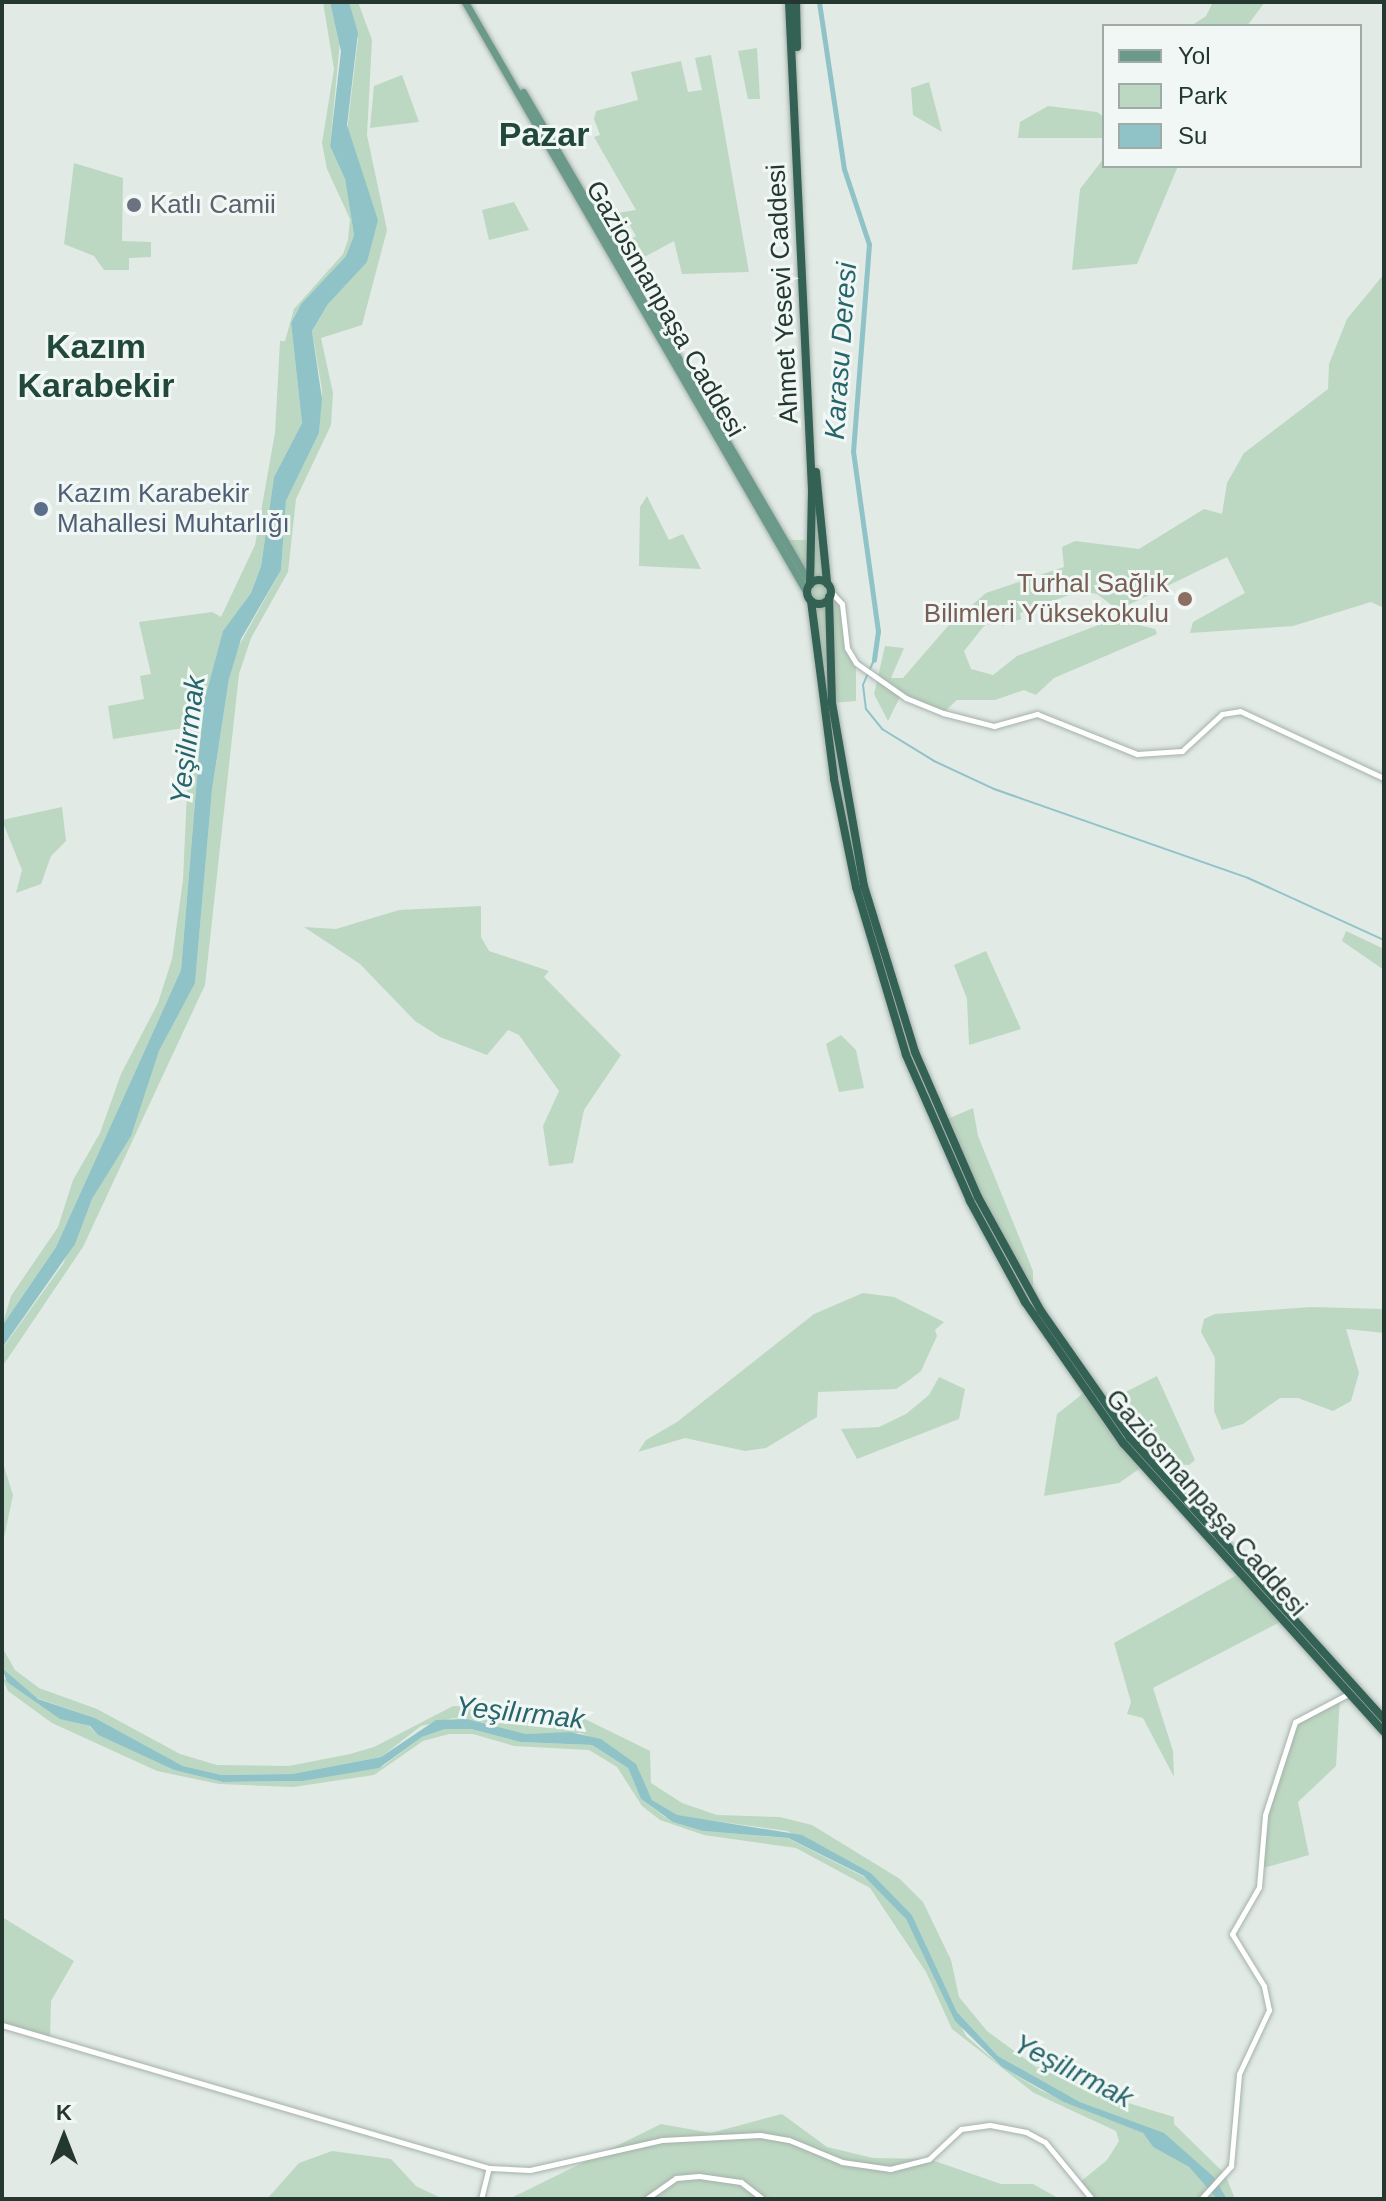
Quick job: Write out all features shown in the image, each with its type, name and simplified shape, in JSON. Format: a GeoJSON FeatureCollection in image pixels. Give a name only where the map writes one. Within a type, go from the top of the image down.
{"type":"FeatureCollection","features":[{"type":"Feature","properties":{"kind":"highway","name":"Ahmet Yesevi Caddesi"},"geometry":{"type":"LineString","coordinates":[[789,2],[811,480],[810,592]]}},
{"type":"Feature","properties":{"kind":"highway","name":"Ahmet Yesevi Caddesi"},"geometry":{"type":"LineString","coordinates":[[796,2],[817,479],[829,591]]}},
{"type":"Feature","properties":{"kind":"highway"},"geometry":{"type":"LineString","coordinates":[[810,592],[820,603],[829,591]]}},
{"type":"Feature","properties":{"kind":"highway"},"geometry":{"type":"LineString","coordinates":[[810,592],[829,591]]}},
{"type":"Feature","properties":{"kind":"highway","name":"Gaziosmanpaşa Caddesi"},"geometry":{"type":"LineString","coordinates":[[829,591],[832,703],[864,886],[915,1052],[978,1197],[1041,1311],[1106,1406],[1209,1530],[1384,1719]]}},
{"type":"Feature","properties":{"kind":"highway","name":"Gaziosmanpaşa Caddesi"},"geometry":{"type":"LineString","coordinates":[[810,592],[834,779],[862,913],[906,1055],[970,1201],[1034,1315],[1123,1443],[1384,1732]]}},
{"type":"Feature","properties":{"kind":"main road","name":"Gaziosmanpaşa Caddesi"},"geometry":{"type":"LineString","coordinates":[[468,2],[810,592]]}},
{"type":"Feature","properties":{"kind":"street"},"geometry":{"type":"LineString","coordinates":[[829,591],[842,604],[850,655],[862,668],[906,698],[979,724],[994,726],[1037,714],[1132,754],[1182,751],[1222,714],[1240,711],[1384,778]]}},
{"type":"Feature","properties":{"kind":"street"},"geometry":{"type":"LineString","coordinates":[[1201,2199],[1225,2174],[1232,2160],[1239,2074],[1269,2004],[1264,1986],[1233,1939],[1232,1928],[1259,1887],[1265,1815],[1295,1722],[1348,1694]]}},
{"type":"Feature","properties":{"kind":"street"},"geometry":{"type":"LineString","coordinates":[[2,2025],[489,2168],[530,2170],[662,2140],[760,2135],[789,2140],[842,2162],[890,2169],[929,2159],[961,2129],[990,2125],[1026,2132],[1045,2142],[1092,2199]]}},
{"type":"Feature","properties":{"kind":"street"},"geometry":{"type":"LineString","coordinates":[[481,2199],[489,2168]]}},
{"type":"Feature","properties":{"kind":"street"},"geometry":{"type":"LineString","coordinates":[[646,2199],[667,2182],[699,2176],[741,2182],[763,2199]]}},
{"type":"Feature","properties":{"kind":"green space"},"geometry":{"type":"Polygon","coordinates":[[[323,2],[330,2],[340,42],[330,146],[345,179],[354,235],[346,256],[301,304],[291,323],[302,423],[274,477],[261,566],[251,593],[223,632],[203,705],[181,970],[56,1247],[2,1326],[11,1296],[58,1227],[73,1180],[100,1133],[121,1074],[158,1003],[172,959],[183,880],[190,727],[113,739],[108,706],[144,699],[140,676],[151,674],[139,622],[212,612],[221,617],[255,545],[275,433],[280,341],[285,341],[294,309],[343,254],[348,240],[350,219],[327,169],[322,143],[334,69],[323,2]]]}},
{"type":"Feature","properties":{"kind":"green space"},"geometry":{"type":"Polygon","coordinates":[[[349,2],[358,2],[372,40],[367,135],[387,230],[362,325],[321,338],[333,393],[331,425],[296,499],[288,572],[251,638],[239,674],[205,985],[83,1247],[2,1367],[2,1349],[63,1264],[92,1199],[124,1146],[159,1051],[195,982],[212,790],[229,679],[236,651],[281,570],[286,501],[319,433],[322,390],[312,331],[378,220],[347,131],[358,39],[349,2]]]}},
{"type":"Feature","properties":{"kind":"green space"},"geometry":{"type":"Polygon","coordinates":[[[1213,2],[1265,2],[1248,24],[1194,24],[1206,16],[1213,2]]]}},
{"type":"Feature","properties":{"kind":"green space"},"geometry":{"type":"Polygon","coordinates":[[[757,48],[760,99],[748,99],[738,51],[757,48]]]}},
{"type":"Feature","properties":{"kind":"green space"},"geometry":{"type":"Polygon","coordinates":[[[711,55],[749,272],[682,274],[674,241],[637,261],[626,243],[636,236],[629,224],[619,230],[610,214],[636,210],[594,137],[600,135],[594,119],[596,111],[638,100],[631,72],[681,61],[688,92],[702,90],[695,58],[711,55]]]}},
{"type":"Feature","properties":{"kind":"green space"},"geometry":{"type":"Polygon","coordinates":[[[402,75],[419,122],[370,128],[374,86],[402,75]]]}},
{"type":"Feature","properties":{"kind":"green space"},"geometry":{"type":"Polygon","coordinates":[[[929,82],[942,132],[913,115],[911,88],[929,82]]]}},
{"type":"Feature","properties":{"kind":"green space"},"geometry":{"type":"Polygon","coordinates":[[[1048,106],[1097,112],[1102,116],[1102,138],[1018,138],[1020,122],[1048,106]]]}},
{"type":"Feature","properties":{"kind":"green space"},"geometry":{"type":"Polygon","coordinates":[[[1102,161],[1102,168],[1177,168],[1137,264],[1072,270],[1080,189],[1102,161]]]}},
{"type":"Feature","properties":{"kind":"green space"},"geometry":{"type":"Polygon","coordinates":[[[74,163],[123,178],[122,241],[151,242],[151,257],[129,258],[129,270],[104,270],[94,256],[64,244],[74,163]]]}},
{"type":"Feature","properties":{"kind":"green space"},"geometry":{"type":"Polygon","coordinates":[[[514,202],[529,230],[489,240],[482,210],[514,202]]]}},
{"type":"Feature","properties":{"kind":"green space"},"geometry":{"type":"Polygon","coordinates":[[[1384,274],[1384,608],[1371,602],[1293,626],[1190,633],[1193,622],[1245,593],[1227,557],[1118,610],[1097,594],[1080,591],[1020,613],[1021,619],[1002,626],[1000,621],[984,626],[964,651],[971,669],[993,675],[1017,656],[1114,619],[1155,629],[1157,634],[1054,678],[1036,695],[1024,690],[995,700],[957,700],[943,713],[901,695],[888,721],[874,694],[885,646],[904,648],[891,678],[903,678],[948,626],[986,593],[1064,567],[1062,547],[1075,541],[1139,549],[1204,509],[1222,514],[1227,483],[1244,453],[1328,389],[1329,364],[1347,319],[1384,274]]]}},
{"type":"Feature","properties":{"kind":"green space"},"geometry":{"type":"Polygon","coordinates":[[[647,496],[669,540],[683,534],[701,569],[639,566],[640,507],[647,496]]]}},
{"type":"Feature","properties":{"kind":"green space"},"geometry":{"type":"Polygon","coordinates":[[[812,508],[819,508],[827,583],[842,604],[845,638],[856,663],[856,701],[832,703],[828,662],[820,663],[807,593],[810,584],[784,540],[810,540],[812,508]]]}},
{"type":"Feature","properties":{"kind":"green space"},"geometry":{"type":"Polygon","coordinates":[[[62,807],[66,841],[51,856],[41,884],[16,893],[22,870],[2,820],[62,807]]]}},
{"type":"Feature","properties":{"kind":"green space"},"geometry":{"type":"Polygon","coordinates":[[[481,906],[481,937],[489,951],[549,971],[544,977],[621,1055],[584,1110],[573,1163],[549,1166],[543,1126],[559,1091],[519,1035],[508,1030],[487,1055],[440,1037],[415,1021],[360,964],[304,927],[336,929],[399,910],[481,906]]]}},
{"type":"Feature","properties":{"kind":"green space"},"geometry":{"type":"Polygon","coordinates":[[[1346,931],[1384,949],[1384,970],[1342,941],[1346,931]]]}},
{"type":"Feature","properties":{"kind":"green space"},"geometry":{"type":"Polygon","coordinates":[[[986,951],[1021,1029],[969,1045],[967,999],[954,965],[986,951]]]}},
{"type":"Feature","properties":{"kind":"green space"},"geometry":{"type":"Polygon","coordinates":[[[841,1035],[856,1050],[864,1088],[839,1092],[826,1044],[841,1035]]]}},
{"type":"Feature","properties":{"kind":"green space"},"geometry":{"type":"Polygon","coordinates":[[[973,1108],[978,1136],[1033,1271],[1033,1297],[943,1121],[973,1108]]]}},
{"type":"Feature","properties":{"kind":"green space"},"geometry":{"type":"Polygon","coordinates":[[[863,1293],[894,1297],[944,1322],[935,1330],[937,1336],[921,1371],[908,1381],[896,1389],[818,1392],[817,1417],[766,1448],[745,1451],[685,1438],[638,1452],[646,1440],[677,1422],[814,1314],[863,1293]]]}},
{"type":"Feature","properties":{"kind":"green space"},"geometry":{"type":"Polygon","coordinates":[[[1311,1307],[1384,1309],[1384,1333],[1346,1329],[1359,1373],[1351,1401],[1333,1411],[1298,1398],[1280,1398],[1243,1424],[1222,1430],[1214,1411],[1215,1358],[1201,1332],[1204,1319],[1215,1314],[1311,1307]]]}},
{"type":"Feature","properties":{"kind":"green space"},"geometry":{"type":"Polygon","coordinates":[[[1157,1376],[1195,1460],[1189,1465],[1150,1463],[1104,1403],[1157,1376]]]}},
{"type":"Feature","properties":{"kind":"green space"},"geometry":{"type":"Polygon","coordinates":[[[939,1377],[965,1389],[959,1419],[857,1459],[841,1429],[879,1427],[906,1414],[929,1395],[939,1377]]]}},
{"type":"Feature","properties":{"kind":"green space"},"geometry":{"type":"Polygon","coordinates":[[[1085,1392],[1142,1467],[1119,1483],[1044,1496],[1057,1414],[1085,1392]]]}},
{"type":"Feature","properties":{"kind":"green space"},"geometry":{"type":"Polygon","coordinates":[[[2,1460],[13,1495],[2,1547],[4,1498],[2,1460]]]}},
{"type":"Feature","properties":{"kind":"green space"},"geometry":{"type":"Polygon","coordinates":[[[1237,1575],[1280,1622],[1153,1688],[1173,1751],[1174,1777],[1143,1718],[1127,1714],[1131,1702],[1114,1643],[1237,1575]]]}},
{"type":"Feature","properties":{"kind":"green space"},"geometry":{"type":"Polygon","coordinates":[[[2,1647],[15,1670],[39,1688],[97,1709],[180,1754],[217,1765],[289,1766],[350,1754],[374,1747],[453,1706],[484,1707],[537,1723],[577,1715],[650,1751],[651,1783],[682,1803],[717,1815],[780,1817],[812,1825],[900,1879],[923,1902],[951,1960],[959,1997],[987,2031],[1036,2067],[1051,2067],[1112,2098],[1174,2117],[1174,2124],[1225,2174],[1235,2199],[1227,2199],[1214,2177],[1164,2134],[1080,2102],[998,2056],[957,2012],[912,1915],[871,1873],[787,1831],[677,1816],[652,1800],[637,1769],[603,1742],[580,1733],[526,1734],[454,1718],[421,1726],[381,1757],[292,1774],[222,1775],[183,1766],[95,1718],[31,1696],[2,1668],[2,1647]]]}},
{"type":"Feature","properties":{"kind":"green space"},"geometry":{"type":"Polygon","coordinates":[[[2,1677],[59,1718],[89,1726],[98,1735],[174,1770],[223,1782],[303,1781],[383,1766],[422,1737],[445,1729],[471,1729],[520,1742],[592,1745],[628,1768],[641,1799],[665,1817],[703,1831],[787,1838],[872,1881],[906,1919],[966,2036],[1002,2067],[1042,2091],[1143,2133],[1153,2147],[1189,2167],[1217,2199],[1092,2199],[1079,2183],[1107,2160],[1119,2141],[1116,2131],[1034,2093],[952,2029],[926,1972],[870,1888],[796,1848],[704,1835],[660,1820],[642,1806],[617,1767],[589,1750],[514,1746],[473,1734],[449,1734],[423,1741],[374,1775],[293,1787],[219,1784],[157,1771],[52,1723],[8,1691],[2,1677]]]}},
{"type":"Feature","properties":{"kind":"green space"},"geometry":{"type":"Polygon","coordinates":[[[1340,1698],[1336,1766],[1298,1802],[1309,1855],[1260,1869],[1272,1794],[1295,1722],[1340,1698]]]}},
{"type":"Feature","properties":{"kind":"green space"},"geometry":{"type":"Polygon","coordinates":[[[2,1917],[74,1961],[51,2001],[50,2040],[2,2025],[2,1917]]]}},
{"type":"Feature","properties":{"kind":"green space"},"geometry":{"type":"Polygon","coordinates":[[[782,2114],[827,2147],[873,2158],[929,2159],[1001,2184],[1033,2184],[1060,2199],[509,2199],[661,2124],[711,2133],[782,2114]]]}},
{"type":"Feature","properties":{"kind":"green space"},"geometry":{"type":"Polygon","coordinates":[[[332,2151],[391,2159],[416,2186],[443,2199],[267,2199],[299,2163],[332,2151]]]}},
{"type":"Feature","properties":{"kind":"water"},"geometry":{"type":"Polygon","coordinates":[[[330,2],[349,2],[358,33],[347,125],[378,220],[367,262],[328,304],[312,331],[322,399],[319,433],[286,501],[281,570],[241,639],[229,679],[212,790],[195,983],[159,1051],[131,1136],[92,1199],[75,1244],[2,1348],[2,1326],[56,1247],[181,970],[203,705],[223,631],[251,593],[261,566],[274,477],[302,423],[291,323],[301,304],[346,256],[354,235],[345,179],[330,146],[341,51],[330,2]]]}},
{"type":"Feature","properties":{"kind":"water"},"geometry":{"type":"Polygon","coordinates":[[[2,1668],[38,1699],[95,1718],[183,1766],[222,1775],[292,1774],[381,1757],[436,1720],[466,1719],[526,1734],[570,1732],[601,1739],[636,1764],[652,1800],[677,1815],[802,1835],[871,1873],[912,1915],[957,2012],[998,2056],[1080,2102],[1164,2133],[1214,2177],[1227,2199],[1217,2199],[1189,2167],[1153,2147],[1143,2133],[1064,2102],[1002,2067],[955,2021],[906,1919],[864,1876],[788,1838],[703,1831],[673,1822],[641,1799],[628,1768],[592,1745],[520,1742],[471,1729],[445,1729],[422,1737],[379,1768],[303,1781],[223,1782],[174,1770],[98,1735],[90,1726],[60,1719],[7,1682],[2,1668]]]}},
{"type":"Feature","properties":{"kind":"waterway","name":"Karasu Deresi"},"geometry":{"type":"LineString","coordinates":[[819,2],[844,169],[869,244],[853,451],[878,631],[874,660]]}},
{"type":"Feature","properties":{"kind":"waterway"},"geometry":{"type":"LineString","coordinates":[[874,660],[863,685],[866,709],[882,729],[934,761],[994,789],[1248,878],[1384,940]]}},
{"type":"Feature","properties":{"kind":"place","name":"Katlı Camii"},"geometry":{"type":"Point","coordinates":[134,205]}},
{"type":"Feature","properties":{"kind":"place","name":"Kazım Karabekir Mahallesi Muhtarlığı"},"geometry":{"type":"Point","coordinates":[41,509]}},
{"type":"Feature","properties":{"kind":"place","name":"Turhal Sağlık Bilimleri Yüksekokulu"},"geometry":{"type":"Point","coordinates":[1185,599]}},
{"type":"Feature","properties":{"kind":"district","name":"Pazar"},"geometry":{"type":"Point","coordinates":[544,135]}},
{"type":"Feature","properties":{"kind":"district","name":"Kazım Karabekir"},"geometry":{"type":"Point","coordinates":[96,366]}},
{"type":"Feature","properties":{"kind":"water label","name":"Yeşilırmak"},"geometry":{"type":"Point","coordinates":[188,740]}},
{"type":"Feature","properties":{"kind":"water label","name":"Yeşilırmak"},"geometry":{"type":"Point","coordinates":[520,1713]}},
{"type":"Feature","properties":{"kind":"water label","name":"Yeşilırmak"},"geometry":{"type":"Point","coordinates":[1073,2071]}}]}
